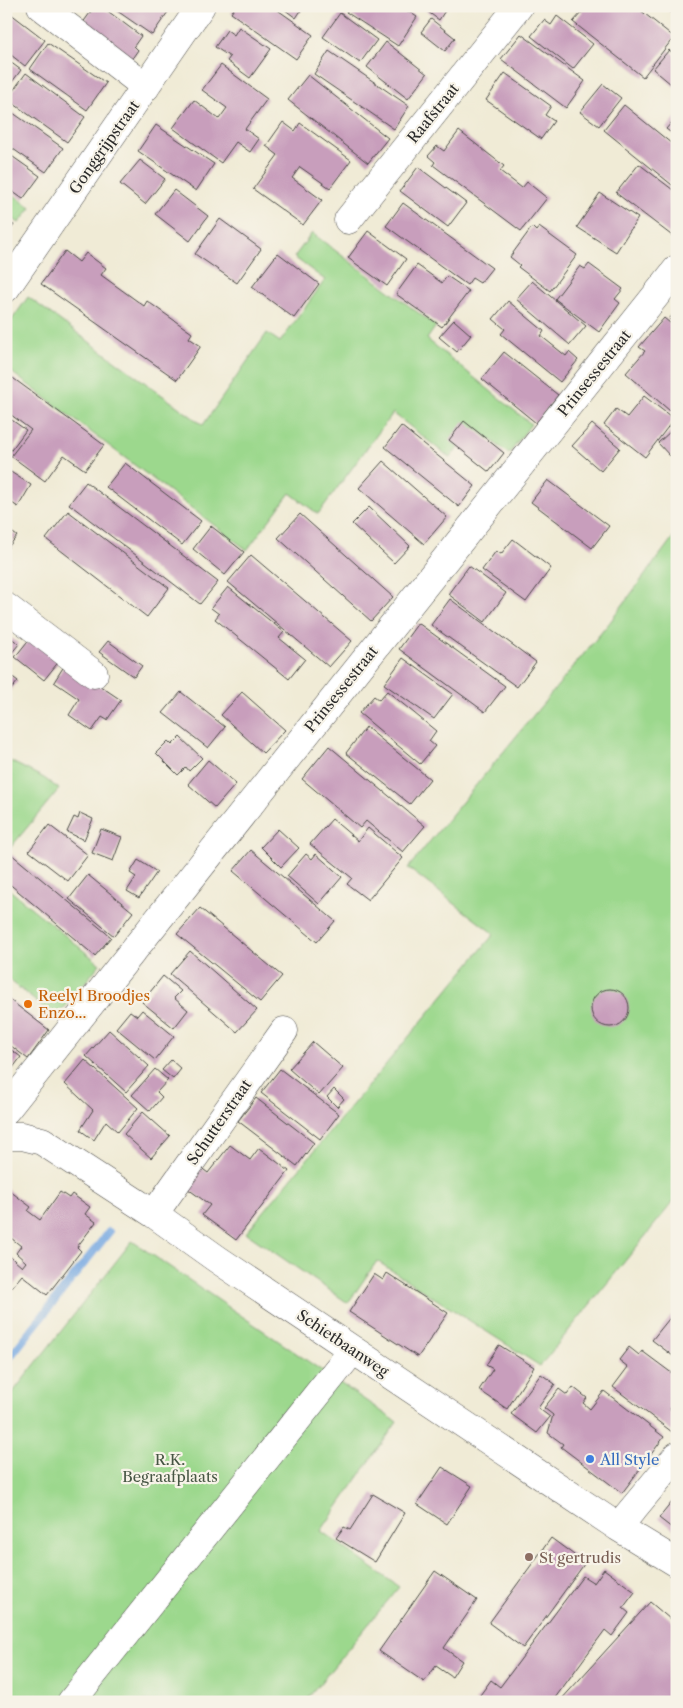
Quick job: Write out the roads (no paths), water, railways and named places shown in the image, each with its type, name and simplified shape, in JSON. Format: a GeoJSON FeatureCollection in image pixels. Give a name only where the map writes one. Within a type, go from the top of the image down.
{"type":"FeatureCollection","features":[{"type":"Feature","properties":{"kind":"street"},"geometry":{"type":"LineString","coordinates":[[41,6],[146,87]]}},
{"type":"Feature","properties":{"kind":"street","name":"Gonggrijpstraat"},"geometry":{"type":"LineString","coordinates":[[6,288],[201,6]]}},
{"type":"Feature","properties":{"kind":"street","name":"Raafstraat"},"geometry":{"type":"LineString","coordinates":[[348,220],[519,6]]}},
{"type":"Feature","properties":{"kind":"street","name":"Prinsessestraat"},"geometry":{"type":"LineString","coordinates":[[6,1110],[677,269]]}},
{"type":"Feature","properties":{"kind":"street"},"geometry":{"type":"LineString","coordinates":[[6,607],[94,674]]}},
{"type":"Feature","properties":{"kind":"street","name":"Schutterstraat"},"geometry":{"type":"LineString","coordinates":[[154,1214],[284,1031]]}},
{"type":"Feature","properties":{"kind":"street","name":"Schietbaanweg"},"geometry":{"type":"LineString","coordinates":[[6,1136],[22,1136],[42,1141],[154,1214],[618,1527],[677,1563]]}},
{"type":"Feature","properties":{"kind":"street"},"geometry":{"type":"LineString","coordinates":[[71,1702],[353,1350]]}},
{"type":"Feature","properties":{"kind":"street"},"geometry":{"type":"LineString","coordinates":[[618,1527],[677,1456]]}},
{"type":"Feature","properties":{"kind":"waterway"},"geometry":{"type":"LineString","coordinates":[[6,1362],[109,1232]]}},
{"type":"Feature","properties":{"kind":"place","name":"Reelyl Broodjes Enzo..."},"geometry":{"type":"Point","coordinates":[28,1004]}},
{"type":"Feature","properties":{"kind":"place","name":"All Style"},"geometry":{"type":"Point","coordinates":[590,1459]}},
{"type":"Feature","properties":{"kind":"place","name":"St gertrudis"},"geometry":{"type":"Point","coordinates":[529,1557]}},
{"type":"Feature","properties":{"kind":"park label","name":"R.K. Begraafplaats"},"geometry":{"type":"Point","coordinates":[170,1468]}}]}
